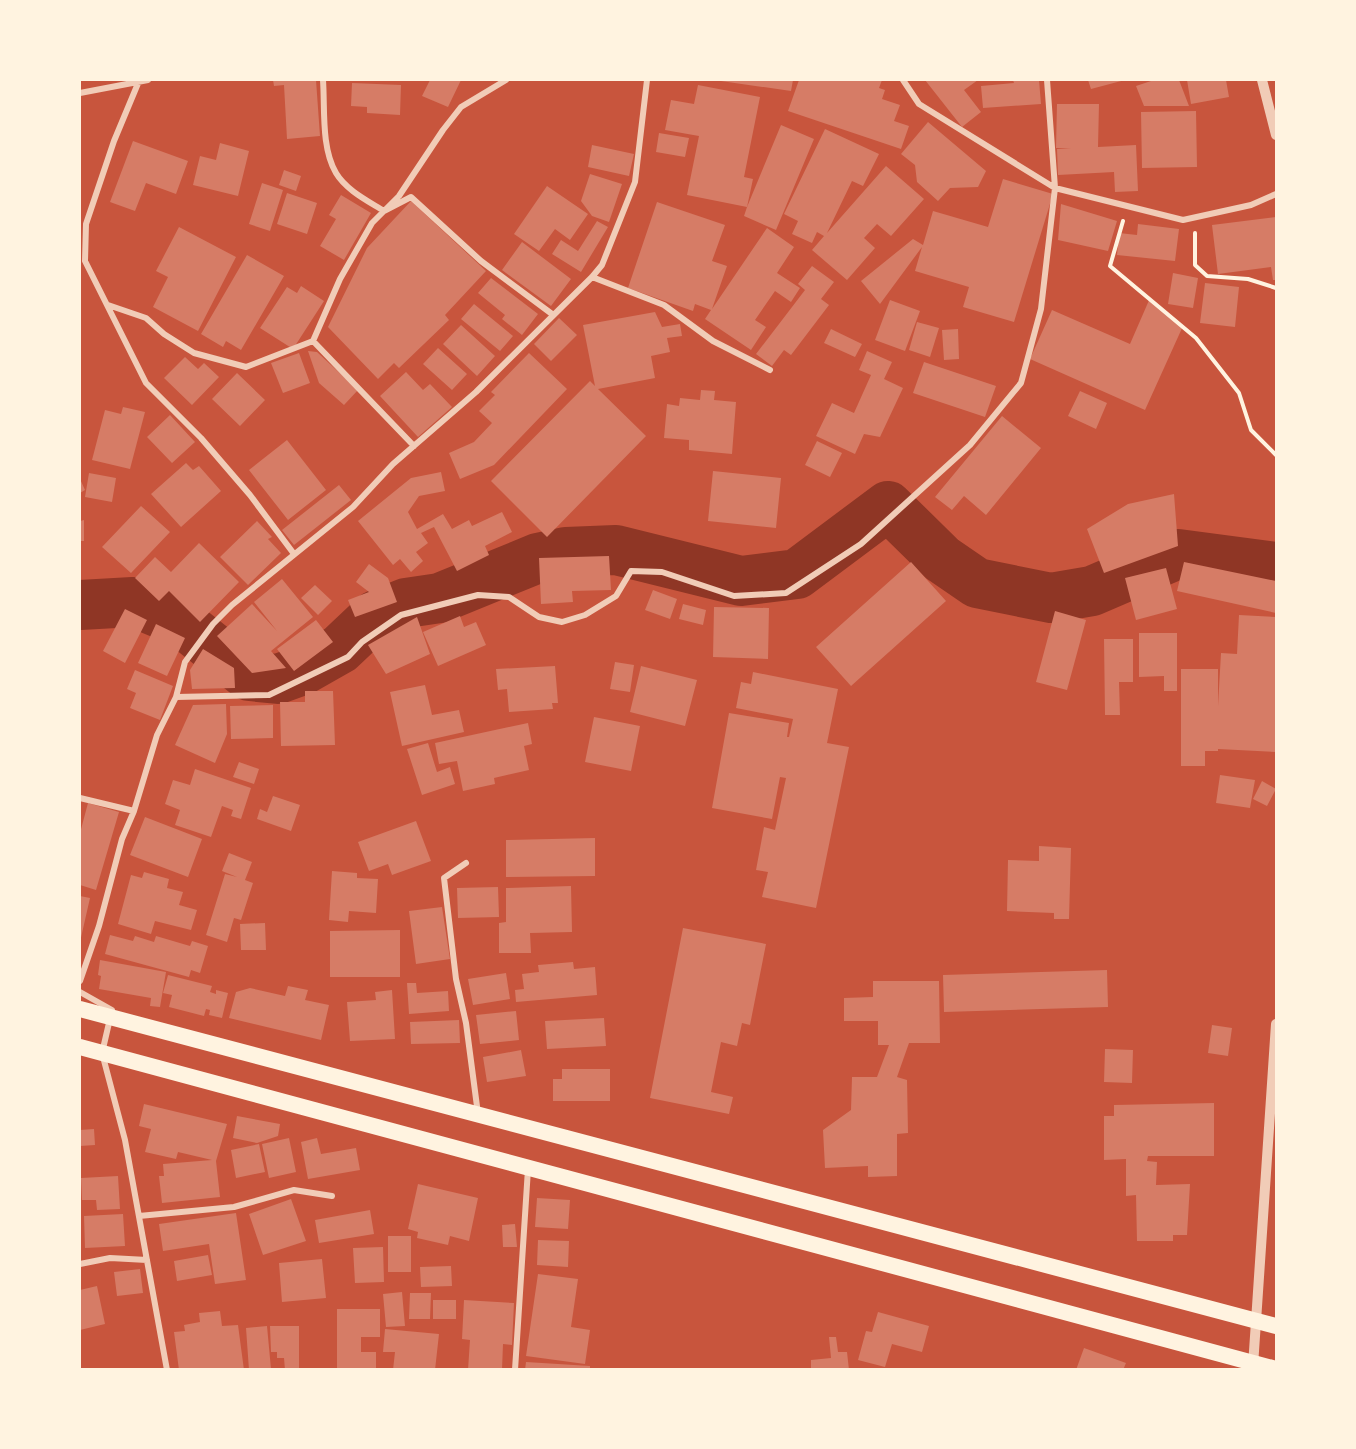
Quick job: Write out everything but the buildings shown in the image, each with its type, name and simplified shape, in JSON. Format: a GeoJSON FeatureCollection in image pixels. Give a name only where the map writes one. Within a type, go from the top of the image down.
{"type":"FeatureCollection","features":[{"type":"Feature","properties":{"kind":"highway"},"geometry":{"type":"LineString","coordinates":[[80,1009],[1276,1326]]}},
{"type":"Feature","properties":{"kind":"highway"},"geometry":{"type":"LineString","coordinates":[[80,1047],[1253,1366],[1276,1369]]}},
{"type":"Feature","properties":{"kind":"street"},"geometry":{"type":"LineString","coordinates":[[80,93],[148,80]]}},
{"type":"Feature","properties":{"kind":"street"},"geometry":{"type":"LineString","coordinates":[[323,80],[328,146],[336,173],[360,196],[384,211]]}},
{"type":"Feature","properties":{"kind":"street"},"geometry":{"type":"LineString","coordinates":[[108,305],[146,318],[164,334],[194,353],[246,367],[313,341],[340,279],[372,223],[399,196],[442,130],[461,107],[506,80]]}},
{"type":"Feature","properties":{"kind":"street"},"geometry":{"type":"LineString","coordinates":[[80,981],[99,926],[122,839],[134,811],[157,735],[176,697],[184,662],[213,624],[352,507],[414,446],[477,392],[602,265],[635,182],[647,80]]}},
{"type":"Feature","properties":{"kind":"street"},"geometry":{"type":"LineString","coordinates":[[903,80],[919,104],[1054,188],[1183,220],[1251,205],[1276,194]]}},
{"type":"Feature","properties":{"kind":"street"},"geometry":{"type":"LineString","coordinates":[[176,697],[269,694],[348,657],[362,642],[401,615],[478,595],[509,597],[539,616],[562,622],[585,615],[616,596],[631,571],[662,572],[734,596],[786,593],[861,544],[970,445],[1021,383],[1041,309],[1054,188],[1047,80]]}},
{"type":"Feature","properties":{"kind":"street"},"geometry":{"type":"LineString","coordinates":[[1262,80],[1276,135]]}},
{"type":"Feature","properties":{"kind":"street"},"geometry":{"type":"LineString","coordinates":[[139,81],[114,141],[86,224],[86,261],[146,382],[215,454],[294,554]]}},
{"type":"Feature","properties":{"kind":"street"},"geometry":{"type":"LineString","coordinates":[[384,211],[411,197],[481,261],[552,314]]}},
{"type":"Feature","properties":{"kind":"street"},"geometry":{"type":"LineString","coordinates":[[592,277],[664,305],[714,341],[770,370]]}},
{"type":"Feature","properties":{"kind":"street"},"geometry":{"type":"LineString","coordinates":[[313,341],[414,446]]}},
{"type":"Feature","properties":{"kind":"street"},"geometry":{"type":"LineString","coordinates":[[80,798],[134,811]]}},
{"type":"Feature","properties":{"kind":"street"},"geometry":{"type":"LineString","coordinates":[[466,863],[444,878],[456,979],[466,1023],[478,1114]]}},
{"type":"Feature","properties":{"kind":"street"},"geometry":{"type":"LineString","coordinates":[[80,992],[112,1010],[102,1053],[125,1140],[167,1370]]}},
{"type":"Feature","properties":{"kind":"street"},"geometry":{"type":"LineString","coordinates":[[1253,1366],[1276,1024]]}},
{"type":"Feature","properties":{"kind":"street"},"geometry":{"type":"LineString","coordinates":[[515,1370],[528,1168]]}},
{"type":"Feature","properties":{"kind":"street"},"geometry":{"type":"LineString","coordinates":[[139,1216],[234,1207],[294,1190],[332,1196]]}},
{"type":"Feature","properties":{"kind":"street"},"geometry":{"type":"LineString","coordinates":[[80,1264],[110,1258],[147,1260]]}},
{"type":"Feature","properties":{"kind":"path"},"geometry":{"type":"LineString","coordinates":[[1127,206],[1110,267],[1196,338],[1239,393],[1251,430],[1276,455]]}},
{"type":"Feature","properties":{"kind":"path"},"geometry":{"type":"LineString","coordinates":[[1195,217],[1194,265],[1207,276],[1248,279],[1276,288]]}},
{"type":"Feature","properties":{"kind":"waterway"},"geometry":{"type":"LineString","coordinates":[[80,605],[133,602],[181,622],[249,676],[278,679],[303,670],[340,649],[376,615],[406,603],[440,598],[538,558],[566,552],[616,550],[741,581],[797,574],[888,506],[942,559],[977,583],[1051,598],[1092,591],[1178,554],[1276,567]]}}]}
